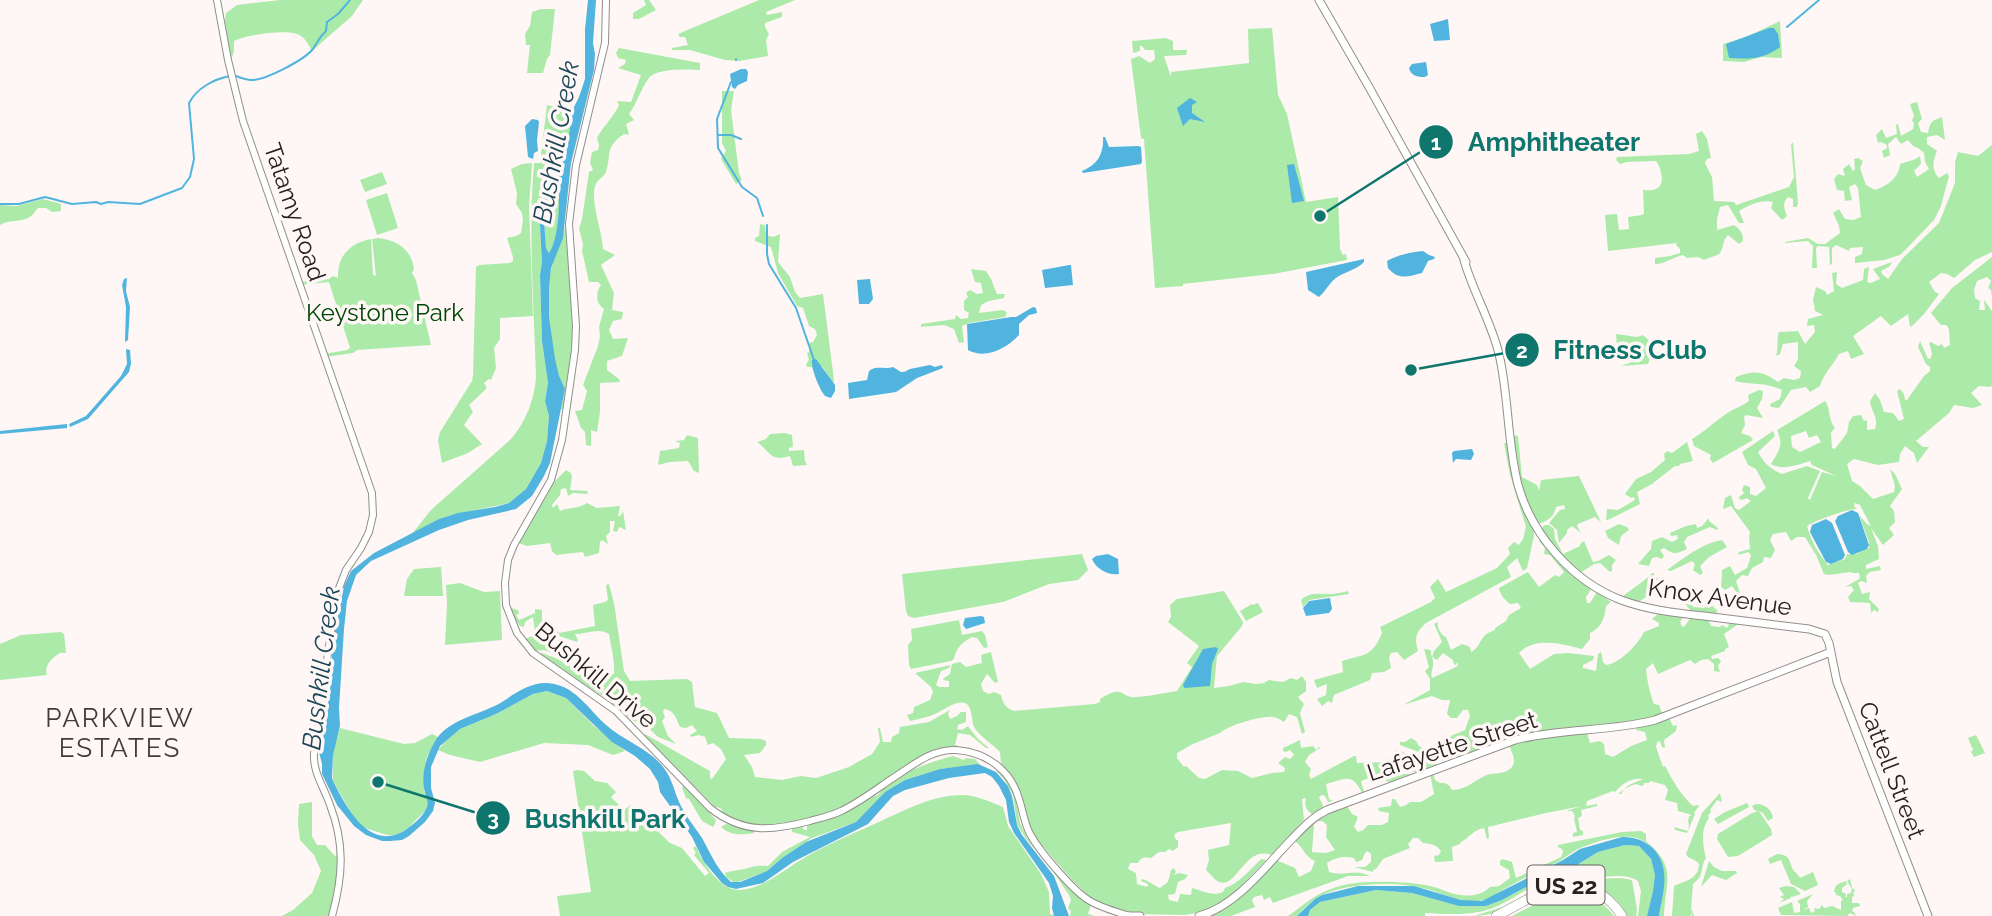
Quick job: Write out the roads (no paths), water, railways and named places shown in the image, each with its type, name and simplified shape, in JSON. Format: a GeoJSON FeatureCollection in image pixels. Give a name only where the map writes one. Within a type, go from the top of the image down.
{"type":"FeatureCollection","features":[{"type":"Feature","properties":{"kind":"highway","name":"US 22"},"geometry":{"type":"LineString","coordinates":[[1496,916],[1547,890],[1570,885],[1586,887],[1601,894],[1612,902],[1620,916]]}},
{"type":"Feature","properties":{"kind":"highway","name":"US 22"},"geometry":{"type":"LineString","coordinates":[[1505,916],[1548,894],[1570,889],[1595,895],[1620,916]]}},
{"type":"Feature","properties":{"kind":"main road","name":"Tatamy Road"},"geometry":{"type":"LineString","coordinates":[[217,0],[231,75],[248,136],[368,479],[373,506],[372,523],[366,540],[345,570],[336,596],[314,751],[315,772],[334,815],[341,852],[341,883],[332,916]]}},
{"type":"Feature","properties":{"kind":"main road","name":"Bushkill Drive"},"geometry":{"type":"LineString","coordinates":[[606,0],[605,43],[576,165],[569,224],[576,326],[575,352],[562,440],[551,480],[514,544],[506,569],[506,604],[517,633],[542,660],[617,711],[710,808],[745,826],[782,828],[837,813],[923,758],[939,752],[968,751],[986,758],[1011,779],[1032,837],[1075,889],[1091,901],[1129,916]]}},
{"type":"Feature","properties":{"kind":"main road","name":"Knox Avenue"},"geometry":{"type":"LineString","coordinates":[[1319,0],[1477,286],[1498,352],[1514,464],[1524,502],[1531,518],[1553,550],[1580,576],[1609,595],[1645,608],[1809,629],[1822,632],[1826,637]]}},
{"type":"Feature","properties":{"kind":"main road","name":"Cattell Street"},"geometry":{"type":"LineString","coordinates":[[1826,637],[1838,682],[1928,916]]}},
{"type":"Feature","properties":{"kind":"main road","name":"Lafayette Street"},"geometry":{"type":"LineString","coordinates":[[1199,916],[1229,902],[1305,825],[1328,810],[1526,737],[1655,720],[1831,652]]}},
{"type":"Feature","properties":{"kind":"main road"},"geometry":{"type":"LineString","coordinates":[[1129,916],[1140,916]]}},
{"type":"Feature","properties":{"kind":"water"},"geometry":{"type":"Polygon","coordinates":[[[588,0],[596,0],[594,70],[571,163],[563,238],[551,268],[549,287],[549,317],[555,359],[565,389],[550,463],[532,496],[516,509],[439,530],[371,561],[356,575],[347,601],[340,726],[333,755],[332,778],[339,793],[361,824],[370,831],[391,836],[404,831],[420,818],[426,809],[428,803],[423,782],[424,769],[437,738],[443,731],[530,686],[553,684],[573,693],[612,730],[658,761],[669,776],[684,811],[718,867],[731,882],[740,882],[767,871],[806,842],[856,822],[885,792],[905,780],[940,769],[978,764],[996,772],[1008,786],[1017,825],[1054,876],[1069,916],[1054,916],[1049,883],[1014,833],[1009,822],[1006,800],[999,786],[985,773],[949,778],[905,790],[893,796],[868,824],[793,862],[763,883],[736,889],[728,887],[704,862],[692,837],[660,792],[658,782],[650,769],[612,742],[566,698],[547,691],[533,694],[460,729],[440,746],[431,767],[431,788],[435,803],[433,811],[425,822],[402,840],[382,841],[366,835],[354,826],[337,805],[322,774],[319,752],[330,690],[333,640],[344,586],[351,571],[374,553],[439,519],[509,503],[526,489],[541,463],[547,441],[549,416],[545,401],[548,383],[542,341],[539,208],[559,174],[569,135],[571,113],[585,79],[588,0]],[[557,182],[543,207],[546,248],[549,253],[557,229],[557,182]]]}},
{"type":"Feature","properties":{"kind":"water"},"geometry":{"type":"Polygon","coordinates":[[[1448,19],[1450,40],[1434,41],[1430,24],[1448,19]]]}},
{"type":"Feature","properties":{"kind":"water"},"geometry":{"type":"Polygon","coordinates":[[[1774,28],[1778,34],[1780,47],[1761,56],[1729,58],[1726,44],[1774,28]]]}},
{"type":"Feature","properties":{"kind":"water"},"geometry":{"type":"Polygon","coordinates":[[[1426,62],[1428,75],[1419,77],[1411,73],[1409,68],[1412,64],[1426,62]]]}},
{"type":"Feature","properties":{"kind":"water"},"geometry":{"type":"Polygon","coordinates":[[[741,69],[748,72],[747,81],[735,89],[732,87],[730,74],[741,69]]]}},
{"type":"Feature","properties":{"kind":"water"},"geometry":{"type":"Polygon","coordinates":[[[1190,98],[1197,102],[1192,105],[1192,113],[1205,122],[1190,119],[1183,126],[1177,108],[1190,98]]]}},
{"type":"Feature","properties":{"kind":"water"},"geometry":{"type":"Polygon","coordinates":[[[532,119],[539,122],[538,151],[534,153],[533,159],[528,157],[525,126],[532,119]]]}},
{"type":"Feature","properties":{"kind":"water"},"geometry":{"type":"Polygon","coordinates":[[[1103,137],[1109,147],[1141,147],[1141,164],[1083,173],[1082,171],[1099,158],[1103,137]]]}},
{"type":"Feature","properties":{"kind":"water"},"geometry":{"type":"Polygon","coordinates":[[[1294,164],[1304,201],[1292,203],[1287,165],[1294,164]]]}},
{"type":"Feature","properties":{"kind":"water"},"geometry":{"type":"Polygon","coordinates":[[[1423,251],[1435,257],[1428,261],[1422,273],[1403,276],[1388,268],[1387,261],[1391,259],[1423,251]]]}},
{"type":"Feature","properties":{"kind":"water"},"geometry":{"type":"Polygon","coordinates":[[[1364,259],[1364,262],[1336,278],[1319,297],[1308,290],[1306,272],[1364,259]]]}},
{"type":"Feature","properties":{"kind":"water"},"geometry":{"type":"Polygon","coordinates":[[[1071,265],[1073,285],[1045,288],[1042,270],[1071,265]]]}},
{"type":"Feature","properties":{"kind":"water"},"geometry":{"type":"Polygon","coordinates":[[[127,278],[126,291],[130,307],[128,340],[125,342],[126,307],[122,285],[127,278]]]}},
{"type":"Feature","properties":{"kind":"water"},"geometry":{"type":"Polygon","coordinates":[[[870,279],[873,299],[869,304],[859,304],[857,280],[870,279]]]}},
{"type":"Feature","properties":{"kind":"water"},"geometry":{"type":"Polygon","coordinates":[[[1033,307],[1037,313],[1029,315],[1019,324],[1019,335],[1009,344],[989,353],[968,350],[967,324],[1016,317],[1033,307]]]}},
{"type":"Feature","properties":{"kind":"water"},"geometry":{"type":"Polygon","coordinates":[[[126,349],[130,350],[129,372],[88,419],[70,427],[69,424],[86,416],[121,376],[127,364],[126,349]]]}},
{"type":"Feature","properties":{"kind":"water"},"geometry":{"type":"Polygon","coordinates":[[[816,359],[835,385],[831,398],[825,396],[816,378],[812,360],[816,359]]]}},
{"type":"Feature","properties":{"kind":"water"},"geometry":{"type":"Polygon","coordinates":[[[930,365],[942,365],[943,368],[917,378],[896,392],[849,399],[848,383],[867,380],[872,369],[893,367],[904,372],[930,365]]]}},
{"type":"Feature","properties":{"kind":"water"},"geometry":{"type":"Polygon","coordinates":[[[67,424],[67,428],[0,434],[0,431],[67,424]]]}},
{"type":"Feature","properties":{"kind":"water"},"geometry":{"type":"Polygon","coordinates":[[[1472,449],[1474,454],[1471,460],[1456,459],[1453,463],[1454,451],[1472,449]]]}},
{"type":"Feature","properties":{"kind":"water"},"geometry":{"type":"Polygon","coordinates":[[[1852,510],[1858,513],[1869,545],[1867,549],[1852,555],[1848,552],[1835,521],[1838,516],[1852,510]]]}},
{"type":"Feature","properties":{"kind":"water"},"geometry":{"type":"Polygon","coordinates":[[[1826,519],[1832,523],[1845,555],[1843,559],[1831,564],[1826,562],[1810,532],[1812,525],[1826,519]]]}},
{"type":"Feature","properties":{"kind":"water"},"geometry":{"type":"Polygon","coordinates":[[[1108,554],[1118,559],[1119,574],[1103,571],[1092,559],[1108,554]]]}},
{"type":"Feature","properties":{"kind":"water"},"geometry":{"type":"Polygon","coordinates":[[[1330,598],[1332,609],[1329,613],[1306,616],[1303,608],[1309,601],[1330,598]]]}},
{"type":"Feature","properties":{"kind":"water"},"geometry":{"type":"Polygon","coordinates":[[[984,617],[985,623],[966,629],[963,625],[965,618],[984,617]]]}},
{"type":"Feature","properties":{"kind":"water"},"geometry":{"type":"Polygon","coordinates":[[[1203,649],[1218,649],[1212,664],[1210,686],[1184,688],[1183,685],[1203,649]]]}},
{"type":"Feature","properties":{"kind":"water"},"geometry":{"type":"Polygon","coordinates":[[[1622,837],[1644,842],[1660,857],[1664,888],[1659,916],[1647,916],[1655,875],[1651,859],[1639,846],[1625,845],[1598,852],[1572,868],[1543,878],[1486,906],[1459,906],[1412,893],[1376,890],[1320,902],[1310,910],[1308,916],[1297,916],[1322,895],[1358,886],[1414,886],[1461,900],[1482,901],[1580,849],[1622,837]]]}},
{"type":"Feature","properties":{"kind":"waterway"},"geometry":{"type":"LineString","coordinates":[[236,76],[248,80],[258,79],[293,64],[313,49],[326,31],[327,22],[350,0]]}},
{"type":"Feature","properties":{"kind":"waterway"},"geometry":{"type":"LineString","coordinates":[[1787,27],[1819,0]]}},
{"type":"Feature","properties":{"kind":"waterway"},"geometry":{"type":"LineString","coordinates":[[0,204],[19,204],[45,197],[72,204],[140,204],[182,188],[190,177],[194,159],[189,103],[207,85],[230,76]]}},
{"type":"Feature","properties":{"kind":"waterway"},"geometry":{"type":"LineString","coordinates":[[731,82],[717,119],[718,148],[742,187],[757,198],[763,216]]}},
{"type":"Feature","properties":{"kind":"waterway"},"geometry":{"type":"LineString","coordinates":[[719,135],[731,135],[741,139]]}},
{"type":"Feature","properties":{"kind":"waterway"},"geometry":{"type":"LineString","coordinates":[[767,225],[769,264],[796,308],[814,360]]}},
{"type":"Feature","properties":{"kind":"place","name":"Amphitheater"},"geometry":{"type":"Point","coordinates":[1320,216]}},
{"type":"Feature","properties":{"kind":"place","name":"Fitness Club"},"geometry":{"type":"Point","coordinates":[1411,370]}},
{"type":"Feature","properties":{"kind":"place","name":"Bushkill Park"},"geometry":{"type":"Point","coordinates":[378,782]}},
{"type":"Feature","properties":{"kind":"district","name":"PARKVIEW ESTATES"},"geometry":{"type":"Point","coordinates":[120,733]}},
{"type":"Feature","properties":{"kind":"water label","name":"Bushkill Creek"},"geometry":{"type":"Point","coordinates":[556,142]}},
{"type":"Feature","properties":{"kind":"water label","name":"Bushkill Creek"},"geometry":{"type":"Point","coordinates":[321,668]}},
{"type":"Feature","properties":{"kind":"park label","name":"Keystone Park"},"geometry":{"type":"Point","coordinates":[385,312]}}]}
